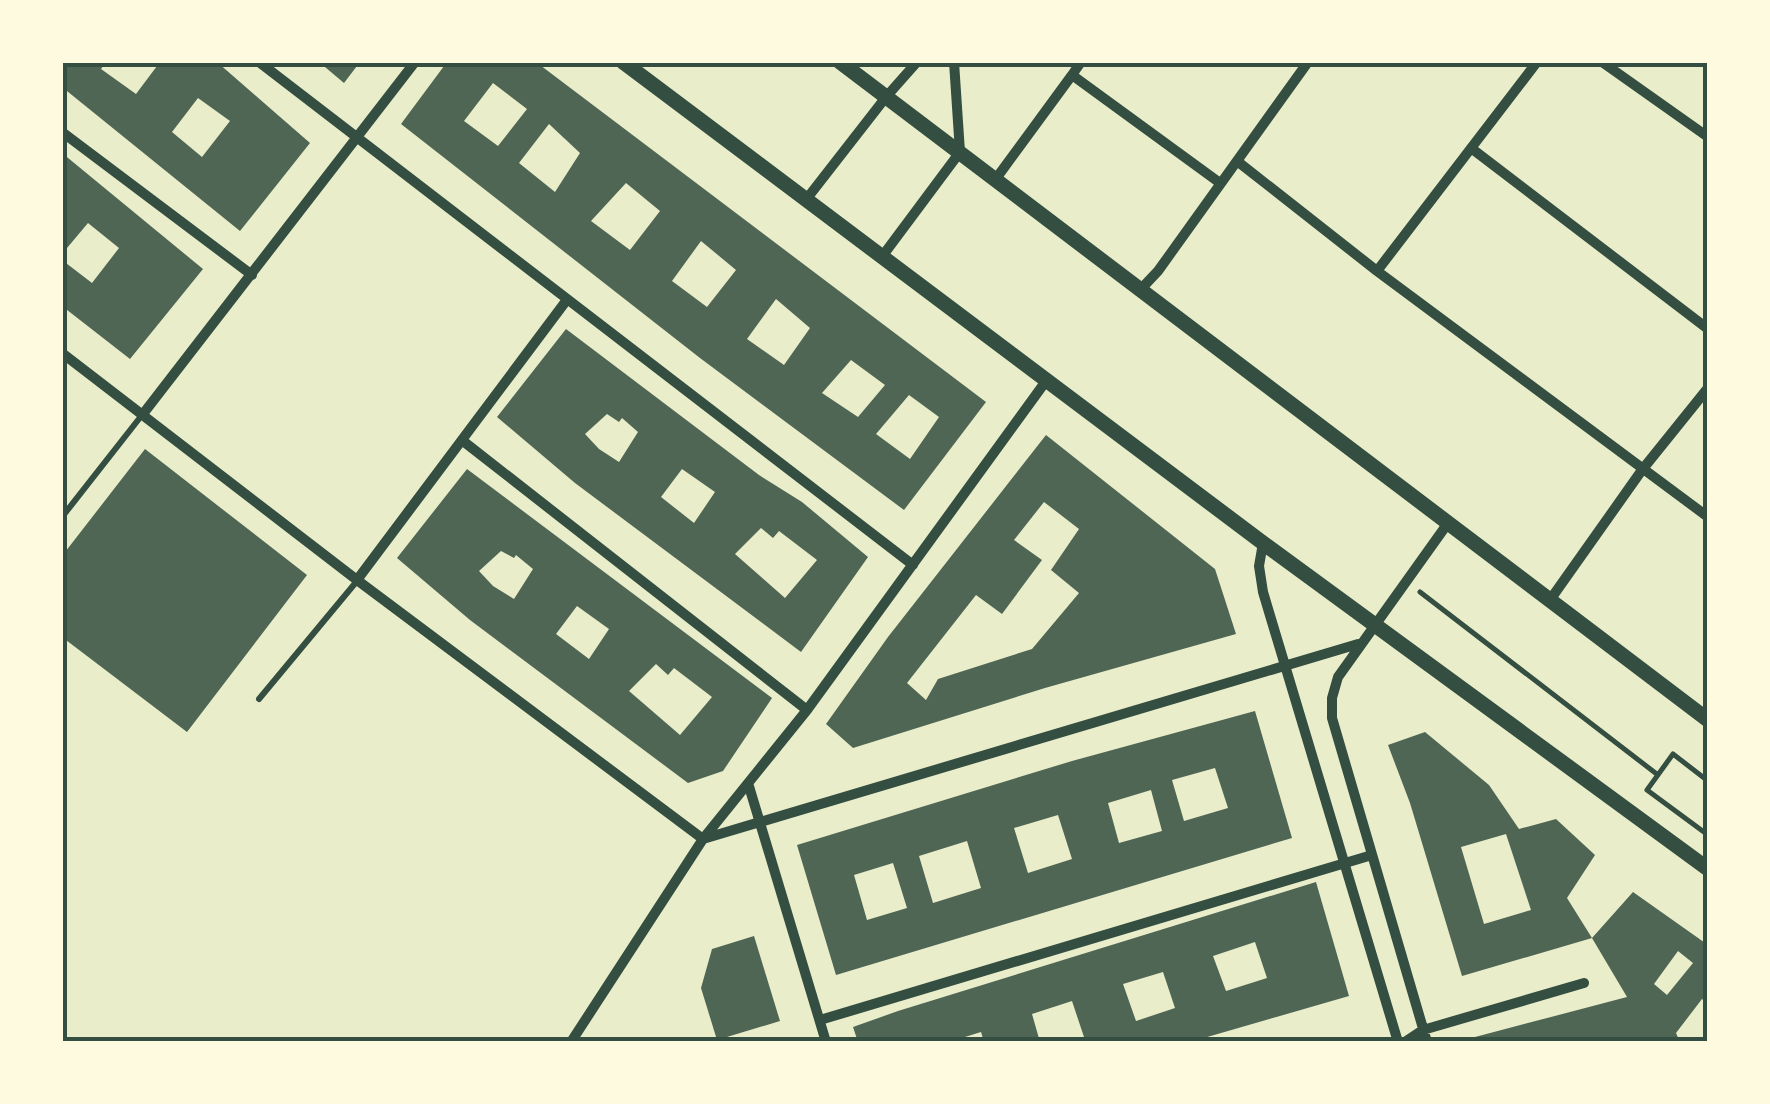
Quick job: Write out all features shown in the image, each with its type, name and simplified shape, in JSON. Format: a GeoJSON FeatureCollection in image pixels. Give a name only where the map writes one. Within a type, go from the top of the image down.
{"type":"FeatureCollection","features":[{"type":"Feature","properties":{"kind":"street"},"geometry":{"type":"LineString","coordinates":[[259,62],[912,564]]}},
{"type":"Feature","properties":{"kind":"street"},"geometry":{"type":"LineString","coordinates":[[142,414],[415,62]]}},
{"type":"Feature","properties":{"kind":"street"},"geometry":{"type":"LineString","coordinates":[[623,62],[1263,543],[1708,869]]}},
{"type":"Feature","properties":{"kind":"street"},"geometry":{"type":"LineString","coordinates":[[840,62],[1708,720]]}},
{"type":"Feature","properties":{"kind":"street"},"geometry":{"type":"LineString","coordinates":[[806,201],[917,62]]}},
{"type":"Feature","properties":{"kind":"street"},"geometry":{"type":"LineString","coordinates":[[881,258],[960,152],[954,62]]}},
{"type":"Feature","properties":{"kind":"street"},"geometry":{"type":"LineString","coordinates":[[996,180],[1082,62]]}},
{"type":"Feature","properties":{"kind":"street"},"geometry":{"type":"LineString","coordinates":[[1141,288],[1158,271],[1308,62]]}},
{"type":"Feature","properties":{"kind":"street"},"geometry":{"type":"LineString","coordinates":[[1377,271],[1537,62]]}},
{"type":"Feature","properties":{"kind":"street"},"geometry":{"type":"LineString","coordinates":[[1602,62],[1708,137]]}},
{"type":"Feature","properties":{"kind":"street"},"geometry":{"type":"LineString","coordinates":[[1072,75],[1220,183]]}},
{"type":"Feature","properties":{"kind":"street"},"geometry":{"type":"LineString","coordinates":[[62,132],[252,275]]}},
{"type":"Feature","properties":{"kind":"street"},"geometry":{"type":"LineString","coordinates":[[1471,148],[1708,329]]}},
{"type":"Feature","properties":{"kind":"street"},"geometry":{"type":"LineString","coordinates":[[1238,161],[1377,271],[1708,517]]}},
{"type":"Feature","properties":{"kind":"street"},"geometry":{"type":"LineString","coordinates":[[357,580],[566,301]]}},
{"type":"Feature","properties":{"kind":"street"},"geometry":{"type":"LineString","coordinates":[[62,353],[703,839]]}},
{"type":"Feature","properties":{"kind":"street"},"geometry":{"type":"LineString","coordinates":[[571,1042],[703,839],[807,710],[1046,381]]}},
{"type":"Feature","properties":{"kind":"street"},"geometry":{"type":"LineString","coordinates":[[1550,600],[1642,470],[1708,388]]}},
{"type":"Feature","properties":{"kind":"street"},"geometry":{"type":"LineString","coordinates":[[463,441],[807,710]]}},
{"type":"Feature","properties":{"kind":"street"},"geometry":{"type":"LineString","coordinates":[[1425,1036],[1332,718],[1332,698],[1338,676],[1358,644],[1448,523]]}},
{"type":"Feature","properties":{"kind":"street"},"geometry":{"type":"LineString","coordinates":[[1263,543],[1259,566],[1262,592],[1402,1042],[1584,984]]}},
{"type":"Feature","properties":{"kind":"street"},"geometry":{"type":"LineString","coordinates":[[703,839],[1358,644]]}},
{"type":"Feature","properties":{"kind":"street"},"geometry":{"type":"LineString","coordinates":[[748,783],[826,1042]]}},
{"type":"Feature","properties":{"kind":"street"},"geometry":{"type":"LineString","coordinates":[[820,1020],[1372,855]]}},
{"type":"Feature","properties":{"kind":"lane"},"geometry":{"type":"LineString","coordinates":[[62,517],[142,414]]}},
{"type":"Feature","properties":{"kind":"lane"},"geometry":{"type":"LineString","coordinates":[[260,700],[357,580]]}},
{"type":"Feature","properties":{"kind":"path"},"geometry":{"type":"LineString","coordinates":[[1405,581],[1658,775]]}},
{"type":"Feature","properties":{"kind":"path"},"geometry":{"type":"LineString","coordinates":[[1708,781],[1673,754],[1647,790],[1708,835]]}},
{"type":"Feature","properties":{"kind":"building"},"geometry":{"type":"Polygon","coordinates":[[[62,62],[106,62],[101,69],[136,94],[160,62],[217,62],[310,143],[240,231],[62,87],[62,62]],[[198,98],[172,132],[202,157],[230,121],[198,98]]]}},
{"type":"Feature","properties":{"kind":"building"},"geometry":{"type":"Polygon","coordinates":[[[319,62],[360,62],[344,83],[319,62]]]}},
{"type":"Feature","properties":{"kind":"building"},"geometry":{"type":"Polygon","coordinates":[[[447,62],[536,62],[986,402],[904,510],[700,358],[401,124],[447,62]],[[493,83],[464,121],[498,146],[527,109],[493,83]],[[549,124],[519,163],[555,192],[580,153],[549,124]],[[626,183],[591,221],[630,250],[660,211],[626,183]],[[701,241],[672,281],[707,307],[736,270],[701,241]],[[776,299],[747,339],[784,365],[810,328],[776,299]],[[851,360],[822,393],[858,417],[885,385],[851,360]],[[909,395],[876,434],[910,459],[939,417],[909,395]]]}},
{"type":"Feature","properties":{"kind":"building"},"geometry":{"type":"Polygon","coordinates":[[[62,153],[203,269],[130,359],[62,306],[62,260],[92,283],[119,248],[88,223],[62,254],[62,153]]]}},
{"type":"Feature","properties":{"kind":"building"},"geometry":{"type":"Polygon","coordinates":[[[566,329],[759,475],[802,502],[868,557],[801,652],[575,483],[497,417],[566,329]],[[607,414],[585,434],[619,462],[638,432],[622,418],[619,422],[607,414]],[[682,469],[661,497],[694,523],[715,492],[682,469]],[[761,528],[735,554],[785,598],[817,560],[779,531],[773,538],[761,528]]]}},
{"type":"Feature","properties":{"kind":"building"},"geometry":{"type":"Polygon","coordinates":[[[1046,435],[1215,569],[1236,634],[853,748],[826,724],[888,637],[1046,435]],[[1044,502],[1014,540],[1042,560],[1002,614],[976,595],[907,683],[926,700],[938,679],[1032,649],[1079,593],[1051,570],[1079,529],[1044,502]]]}},
{"type":"Feature","properties":{"kind":"building"},"geometry":{"type":"Polygon","coordinates":[[[145,449],[307,575],[187,732],[62,637],[62,556],[145,449]]]}},
{"type":"Feature","properties":{"kind":"building"},"geometry":{"type":"Polygon","coordinates":[[[467,469],[772,698],[723,771],[688,783],[470,620],[397,558],[467,469]],[[501,551],[479,571],[514,599],[533,569],[516,555],[514,558],[501,551]],[[577,606],[556,634],[589,659],[609,629],[577,606]],[[656,664],[629,691],[680,735],[712,697],[674,668],[668,675],[656,664]]]}},
{"type":"Feature","properties":{"kind":"building"},"geometry":{"type":"Polygon","coordinates":[[[1255,711],[1292,838],[836,975],[797,845],[1072,761],[1255,711]],[[1215,768],[1172,780],[1184,821],[1228,808],[1215,768]],[[1151,790],[1108,803],[1119,843],[1162,831],[1151,790]],[[1058,815],[1014,828],[1028,873],[1072,859],[1058,815]],[[967,841],[919,856],[933,903],[981,888],[967,841]],[[893,863],[854,875],[867,920],[907,908],[893,863]]]}},
{"type":"Feature","properties":{"kind":"building"},"geometry":{"type":"Polygon","coordinates":[[[1425,732],[1489,785],[1519,829],[1556,819],[1595,855],[1567,898],[1592,938],[1462,976],[1410,803],[1388,745],[1425,732]],[[1506,834],[1461,847],[1484,924],[1531,910],[1506,834]]]}},
{"type":"Feature","properties":{"kind":"building"},"geometry":{"type":"Polygon","coordinates":[[[1316,882],[1349,996],[1190,1042],[1073,1042],[1084,1037],[1072,1001],[1032,1014],[1040,1042],[984,1042],[981,1032],[949,1042],[858,1042],[853,1027],[1316,882]],[[1255,942],[1213,956],[1226,991],[1267,978],[1255,942]],[[1163,972],[1123,984],[1136,1021],[1175,1008],[1163,972]]]}},
{"type":"Feature","properties":{"kind":"building"},"geometry":{"type":"Polygon","coordinates":[[[1633,892],[1708,945],[1708,1004],[1702,999],[1676,1033],[1680,1042],[1476,1042],[1475,1037],[1627,997],[1592,938],[1633,892]],[[1678,951],[1654,984],[1667,995],[1693,963],[1678,951]]]}},
{"type":"Feature","properties":{"kind":"building"},"geometry":{"type":"Polygon","coordinates":[[[754,936],[780,1021],[717,1040],[701,988],[712,949],[754,936]]]}}]}
